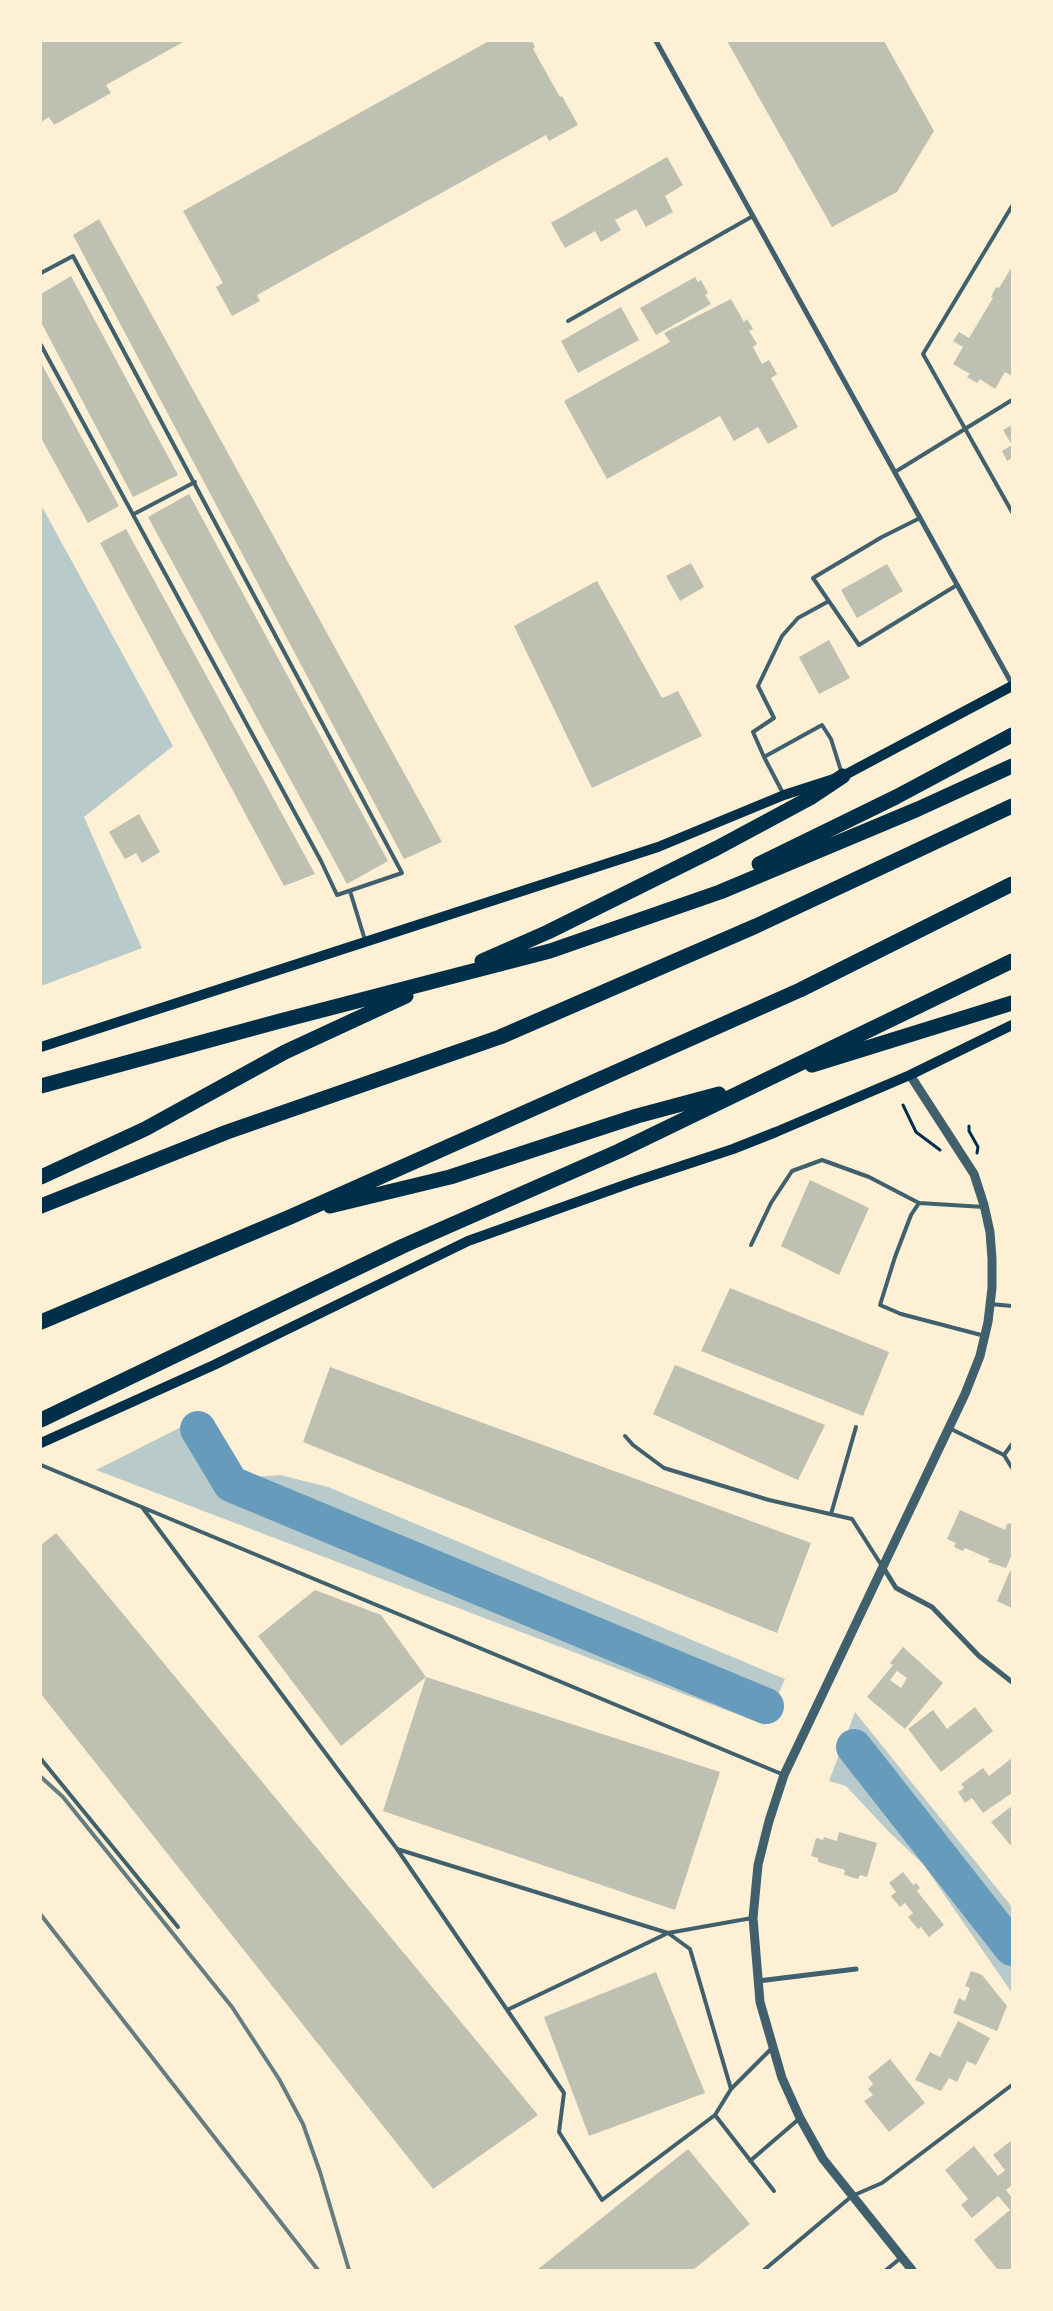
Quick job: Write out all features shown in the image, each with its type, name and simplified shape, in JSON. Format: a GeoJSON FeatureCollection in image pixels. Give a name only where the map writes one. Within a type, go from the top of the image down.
{"type":"FeatureCollection","features":[{"type":"Feature","properties":{"kind":"highway"},"geometry":{"type":"LineString","coordinates":[[659,914],[896,797],[1012,735]]}},
{"type":"Feature","properties":{"kind":"highway"},"geometry":{"type":"LineString","coordinates":[[41,1086],[280,1021],[550,951],[720,892],[1012,766]]}},
{"type":"Feature","properties":{"kind":"highway"},"geometry":{"type":"LineString","coordinates":[[41,1177],[145,1129],[285,1052],[548,932],[708,853],[810,798],[843,776]]}},
{"type":"Feature","properties":{"kind":"highway"},"geometry":{"type":"LineString","coordinates":[[41,1206],[228,1132],[500,1037],[733,936],[1012,806]]}},
{"type":"Feature","properties":{"kind":"highway"},"geometry":{"type":"LineString","coordinates":[[41,1322],[290,1216],[800,990],[1012,884]]}},
{"type":"Feature","properties":{"kind":"highway"},"geometry":{"type":"LineString","coordinates":[[41,1420],[403,1246],[619,1151],[1012,961]]}},
{"type":"Feature","properties":{"kind":"highway"},"geometry":{"type":"LineString","coordinates":[[290,1216],[450,1177],[637,1116],[699,1100],[1012,1003]]}},
{"type":"Feature","properties":{"kind":"main road"},"geometry":{"type":"LineString","coordinates":[[41,1047],[658,847],[784,795],[843,776],[1012,685]]}},
{"type":"Feature","properties":{"kind":"main road"},"geometry":{"type":"LineString","coordinates":[[41,1443],[214,1364],[468,1241],[733,1149],[910,1075],[1012,1025]]}},
{"type":"Feature","properties":{"kind":"street"},"geometry":{"type":"LineString","coordinates":[[656,41],[1012,685]]}},
{"type":"Feature","properties":{"kind":"street"},"geometry":{"type":"LineString","coordinates":[[910,1075],[974,1174],[985,1207],[992,1259],[990,1304],[985,1336],[966,1394],[784,1775],[768,1821],[758,1865],[754,1918],[760,2002],[782,2078],[800,2118],[823,2160],[912,2270]]}},
{"type":"Feature","properties":{"kind":"street"},"geometry":{"type":"LineString","coordinates":[[883,1567],[896,1588],[932,1607],[978,1656],[1012,1682]]}},
{"type":"Feature","properties":{"kind":"street"},"geometry":{"type":"LineString","coordinates":[[757,1981],[856,1970]]}},
{"type":"Feature","properties":{"kind":"lane"},"geometry":{"type":"LineString","coordinates":[[1012,206],[923,354],[1012,512]]}},
{"type":"Feature","properties":{"kind":"lane"},"geometry":{"type":"LineString","coordinates":[[568,321],[753,216]]}},
{"type":"Feature","properties":{"kind":"lane"},"geometry":{"type":"LineString","coordinates":[[41,273],[73,256],[402,873],[337,895],[322,861],[41,345]]}},
{"type":"Feature","properties":{"kind":"lane"},"geometry":{"type":"LineString","coordinates":[[895,472],[965,427],[1012,400]]}},
{"type":"Feature","properties":{"kind":"lane"},"geometry":{"type":"LineString","coordinates":[[134,514],[195,482]]}},
{"type":"Feature","properties":{"kind":"lane"},"geometry":{"type":"LineString","coordinates":[[920,518],[882,537],[813,578],[859,645],[957,585]]}},
{"type":"Feature","properties":{"kind":"lane"},"geometry":{"type":"LineString","coordinates":[[784,795],[752,732],[774,718],[758,686],[782,636],[798,618],[828,601]]}},
{"type":"Feature","properties":{"kind":"lane"},"geometry":{"type":"LineString","coordinates":[[764,757],[822,725],[831,739],[843,776]]}},
{"type":"Feature","properties":{"kind":"lane"},"geometry":{"type":"LineString","coordinates":[[350,891],[366,942]]}},
{"type":"Feature","properties":{"kind":"lane"},"geometry":{"type":"LineString","coordinates":[[751,1245],[772,1203],[792,1171],[822,1160],[869,1177],[919,1203],[985,1207]]}},
{"type":"Feature","properties":{"kind":"lane"},"geometry":{"type":"LineString","coordinates":[[919,1203],[911,1215],[880,1305],[901,1314],[985,1336]]}},
{"type":"Feature","properties":{"kind":"lane"},"geometry":{"type":"LineString","coordinates":[[990,1304],[1012,1306]]}},
{"type":"Feature","properties":{"kind":"lane"},"geometry":{"type":"LineString","coordinates":[[831,1514],[856,1427]]}},
{"type":"Feature","properties":{"kind":"lane"},"geometry":{"type":"LineString","coordinates":[[949,1428],[1004,1455],[1012,1468]]}},
{"type":"Feature","properties":{"kind":"lane"},"geometry":{"type":"LineString","coordinates":[[625,1436],[633,1445],[664,1468],[769,1500],[852,1519],[883,1567]]}},
{"type":"Feature","properties":{"kind":"lane"},"geometry":{"type":"LineString","coordinates":[[1004,1455],[1012,1444]]}},
{"type":"Feature","properties":{"kind":"lane"},"geometry":{"type":"LineString","coordinates":[[41,1465],[141,1505],[784,1775]]}},
{"type":"Feature","properties":{"kind":"lane"},"geometry":{"type":"LineString","coordinates":[[141,1505],[397,1849],[564,2093],[559,2132],[602,2200],[715,2114],[731,2089],[772,2048]]}},
{"type":"Feature","properties":{"kind":"lane"},"geometry":{"type":"LineString","coordinates":[[41,1760],[178,1926]]}},
{"type":"Feature","properties":{"kind":"lane"},"geometry":{"type":"LineString","coordinates":[[397,1849],[668,1933],[690,1949],[731,2089]]}},
{"type":"Feature","properties":{"kind":"lane"},"geometry":{"type":"LineString","coordinates":[[507,2010],[668,1933],[754,1918]]}},
{"type":"Feature","properties":{"kind":"lane"},"geometry":{"type":"LineString","coordinates":[[764,2270],[852,2196],[882,2183],[1012,2085]]}},
{"type":"Feature","properties":{"kind":"lane"},"geometry":{"type":"LineString","coordinates":[[715,2114],[774,2191]]}},
{"type":"Feature","properties":{"kind":"lane"},"geometry":{"type":"LineString","coordinates":[[750,2161],[800,2118]]}},
{"type":"Feature","properties":{"kind":"lane"},"geometry":{"type":"LineString","coordinates":[[886,2270],[902,2257]]}},
{"type":"Feature","properties":{"kind":"path"},"geometry":{"type":"LineString","coordinates":[[903,1105],[916,1132]]}},
{"type":"Feature","properties":{"kind":"shaded area"},"geometry":{"type":"Polygon","coordinates":[[[41,505],[173,746],[84,817],[142,948],[41,986],[41,505]]]}},
{"type":"Feature","properties":{"kind":"shaded area"},"geometry":{"type":"Polygon","coordinates":[[[203,1416],[226,1464],[241,1478],[280,1475],[328,1487],[785,1679],[765,1725],[96,1470],[203,1416]]]}},
{"type":"Feature","properties":{"kind":"shaded area"},"geometry":{"type":"Polygon","coordinates":[[[855,1712],[1012,1907],[1012,1993],[923,1864],[889,1832],[846,1786],[829,1781],[855,1712]]]}},
{"type":"Feature","properties":{"kind":"building"},"geometry":{"type":"Polygon","coordinates":[[[41,41],[185,41],[106,85],[111,93],[54,125],[49,117],[41,122],[41,41]]]}},
{"type":"Feature","properties":{"kind":"building"},"geometry":{"type":"Polygon","coordinates":[[[489,41],[532,41],[535,47],[533,49],[578,125],[549,141],[546,135],[257,295],[260,301],[232,316],[216,287],[223,283],[183,211],[489,41]]]}},
{"type":"Feature","properties":{"kind":"building"},"geometry":{"type":"Polygon","coordinates":[[[727,41],[884,41],[934,131],[897,192],[832,227],[727,41]]]}},
{"type":"Feature","properties":{"kind":"building"},"geometry":{"type":"Polygon","coordinates":[[[667,157],[683,185],[665,196],[673,212],[646,227],[636,209],[615,220],[621,230],[601,242],[595,231],[565,248],[551,223],[667,157]]]}},
{"type":"Feature","properties":{"kind":"building"},"geometry":{"type":"Polygon","coordinates":[[[99,219],[442,842],[404,859],[73,235],[99,219]]]}},
{"type":"Feature","properties":{"kind":"building"},"geometry":{"type":"Polygon","coordinates":[[[1012,267],[1012,376],[1005,372],[995,389],[980,379],[977,383],[967,377],[970,374],[953,364],[963,347],[953,341],[959,332],[969,338],[993,298],[991,297],[996,287],[999,288],[1012,267]]]}},
{"type":"Feature","properties":{"kind":"building"},"geometry":{"type":"Polygon","coordinates":[[[71,276],[178,475],[133,497],[41,322],[41,294],[71,276]]]}},
{"type":"Feature","properties":{"kind":"building"},"geometry":{"type":"Polygon","coordinates":[[[695,277],[698,282],[701,280],[708,293],[705,295],[711,304],[656,335],[640,308],[695,277]]]}},
{"type":"Feature","properties":{"kind":"building"},"geometry":{"type":"Polygon","coordinates":[[[731,299],[744,322],[747,319],[753,329],[749,331],[757,344],[753,347],[762,364],[769,360],[777,374],[771,378],[798,427],[768,444],[758,427],[734,441],[720,416],[607,479],[564,401],[670,342],[664,333],[731,299]]]}},
{"type":"Feature","properties":{"kind":"building"},"geometry":{"type":"Polygon","coordinates":[[[621,307],[639,340],[578,373],[561,341],[621,307]]]}},
{"type":"Feature","properties":{"kind":"building"},"geometry":{"type":"Polygon","coordinates":[[[41,363],[119,506],[88,523],[41,438],[41,363]]]}},
{"type":"Feature","properties":{"kind":"building"},"geometry":{"type":"Polygon","coordinates":[[[1012,425],[1012,445],[1003,430],[1012,425]]]}},
{"type":"Feature","properties":{"kind":"building"},"geometry":{"type":"Polygon","coordinates":[[[1012,445],[1012,458],[1007,461],[1002,451],[1012,445]]]}},
{"type":"Feature","properties":{"kind":"building"},"geometry":{"type":"Polygon","coordinates":[[[189,494],[388,861],[347,884],[148,517],[189,494]]]}},
{"type":"Feature","properties":{"kind":"building"},"geometry":{"type":"Polygon","coordinates":[[[126,529],[315,874],[284,886],[100,543],[126,529]]]}},
{"type":"Feature","properties":{"kind":"building"},"geometry":{"type":"Polygon","coordinates":[[[691,563],[704,587],[680,601],[666,576],[691,563]]]}},
{"type":"Feature","properties":{"kind":"building"},"geometry":{"type":"Polygon","coordinates":[[[887,564],[903,591],[857,618],[841,590],[887,564]]]}},
{"type":"Feature","properties":{"kind":"building"},"geometry":{"type":"Polygon","coordinates":[[[597,581],[662,698],[678,691],[702,736],[592,788],[514,626],[597,581]]]}},
{"type":"Feature","properties":{"kind":"building"},"geometry":{"type":"Polygon","coordinates":[[[829,640],[850,678],[819,694],[799,657],[829,640]]]}},
{"type":"Feature","properties":{"kind":"building"},"geometry":{"type":"Polygon","coordinates":[[[139,814],[160,852],[142,863],[136,853],[125,859],[109,832],[139,814]]]}},
{"type":"Feature","properties":{"kind":"building"},"geometry":{"type":"Polygon","coordinates":[[[810,1180],[869,1208],[839,1275],[781,1246],[810,1180]]]}},
{"type":"Feature","properties":{"kind":"building"},"geometry":{"type":"Polygon","coordinates":[[[730,1288],[889,1352],[863,1416],[701,1351],[730,1288]]]}},
{"type":"Feature","properties":{"kind":"building"},"geometry":{"type":"Polygon","coordinates":[[[675,1365],[825,1425],[798,1480],[653,1414],[675,1365]]]}},
{"type":"Feature","properties":{"kind":"building"},"geometry":{"type":"Polygon","coordinates":[[[330,1367],[811,1543],[777,1633],[303,1442],[330,1367]]]}},
{"type":"Feature","properties":{"kind":"building"},"geometry":{"type":"Polygon","coordinates":[[[960,1510],[1005,1530],[1007,1524],[1012,1523],[1012,1554],[1006,1568],[988,1562],[990,1559],[965,1548],[963,1551],[954,1547],[956,1543],[947,1539],[960,1510]]]}},
{"type":"Feature","properties":{"kind":"building"},"geometry":{"type":"Polygon","coordinates":[[[56,1533],[538,2115],[433,2189],[41,1694],[41,1545],[56,1533]]]}},
{"type":"Feature","properties":{"kind":"building"},"geometry":{"type":"Polygon","coordinates":[[[1010,1571],[1012,1572],[1012,1608],[997,1601],[1010,1571]]]}},
{"type":"Feature","properties":{"kind":"building"},"geometry":{"type":"Polygon","coordinates":[[[315,1590],[381,1615],[426,1677],[341,1746],[258,1636],[315,1590]]]}},
{"type":"Feature","properties":{"kind":"building"},"geometry":{"type":"Polygon","coordinates":[[[903,1647],[943,1683],[905,1729],[867,1697],[893,1665],[890,1663],[903,1647]],[[897,1671],[890,1680],[901,1688],[907,1678],[897,1671]]]}},
{"type":"Feature","properties":{"kind":"building"},"geometry":{"type":"Polygon","coordinates":[[[426,1677],[720,1772],[675,1910],[383,1811],[426,1677]]]}},
{"type":"Feature","properties":{"kind":"building"},"geometry":{"type":"Polygon","coordinates":[[[975,1707],[993,1731],[941,1772],[908,1729],[933,1710],[947,1729],[975,1707]]]}},
{"type":"Feature","properties":{"kind":"building"},"geometry":{"type":"Polygon","coordinates":[[[1012,1758],[1012,1793],[983,1813],[972,1798],[965,1803],[958,1792],[964,1788],[961,1784],[983,1768],[989,1776],[1012,1758]]]}},
{"type":"Feature","properties":{"kind":"building"},"geometry":{"type":"Polygon","coordinates":[[[1012,1806],[1012,1847],[991,1822],[1012,1806]]]}},
{"type":"Feature","properties":{"kind":"building"},"geometry":{"type":"Polygon","coordinates":[[[839,1832],[877,1843],[867,1877],[860,1875],[858,1879],[844,1875],[845,1870],[818,1862],[818,1858],[811,1856],[816,1838],[823,1840],[824,1837],[837,1841],[839,1832]]]}},
{"type":"Feature","properties":{"kind":"building"},"geometry":{"type":"Polygon","coordinates":[[[903,1872],[913,1885],[916,1883],[920,1888],[917,1891],[944,1925],[929,1937],[921,1927],[918,1929],[908,1917],[913,1913],[905,1903],[900,1907],[891,1896],[896,1892],[889,1883],[903,1872]]]}},
{"type":"Feature","properties":{"kind":"building"},"geometry":{"type":"Polygon","coordinates":[[[971,1971],[982,1975],[1007,2006],[997,2031],[953,2013],[959,1998],[965,2001],[970,1988],[965,1986],[971,1971]]]}},
{"type":"Feature","properties":{"kind":"building"},"geometry":{"type":"Polygon","coordinates":[[[656,1972],[705,2093],[589,2136],[544,2017],[656,1972]]]}},
{"type":"Feature","properties":{"kind":"building"},"geometry":{"type":"Polygon","coordinates":[[[958,2021],[990,2038],[976,2065],[967,2061],[957,2082],[949,2078],[941,2091],[915,2080],[930,2052],[940,2057],[958,2021]]]}},
{"type":"Feature","properties":{"kind":"building"},"geometry":{"type":"Polygon","coordinates":[[[890,2059],[925,2103],[889,2132],[864,2101],[873,2095],[868,2089],[873,2084],[868,2077],[890,2059]]]}},
{"type":"Feature","properties":{"kind":"building"},"geometry":{"type":"Polygon","coordinates":[[[1012,2140],[1012,2185],[1006,2190],[1012,2198],[1012,2270],[998,2270],[974,2240],[1010,2210],[998,2196],[972,2218],[961,2205],[968,2199],[945,2170],[974,2146],[998,2176],[1005,2170],[993,2155],[1012,2140]]]}},
{"type":"Feature","properties":{"kind":"building"},"geometry":{"type":"Polygon","coordinates":[[[688,2149],[750,2224],[693,2270],[537,2270],[688,2149]]]}},
{"type":"Feature","properties":{"kind":"waterway"},"geometry":{"type":"LineString","coordinates":[[198,1429],[231,1484],[766,1706]]}},
{"type":"Feature","properties":{"kind":"waterway"},"geometry":{"type":"LineString","coordinates":[[854,1747],[1012,1948]]}},
{"type":"Feature","properties":{"kind":"railway"},"geometry":{"type":"LineString","coordinates":[[41,1777],[63,1797],[232,2007],[279,2079],[303,2124],[320,2172],[349,2270]]}},
{"type":"Feature","properties":{"kind":"railway"},"geometry":{"type":"LineString","coordinates":[[41,1915],[318,2270]]}}]}
